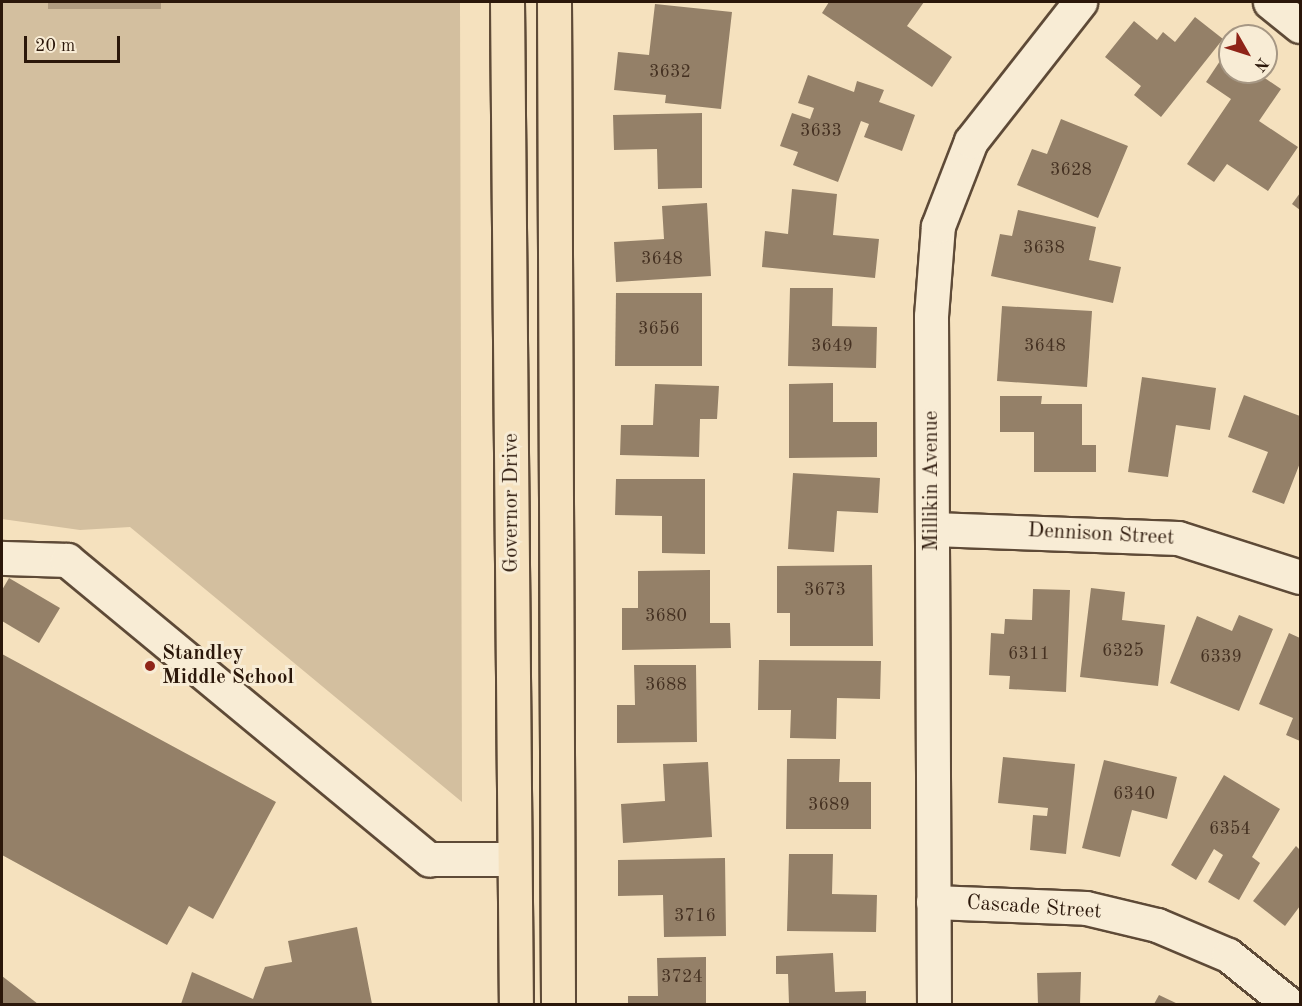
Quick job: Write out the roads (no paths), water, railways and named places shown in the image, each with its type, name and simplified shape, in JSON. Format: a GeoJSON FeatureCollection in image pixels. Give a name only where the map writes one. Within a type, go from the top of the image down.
{"type":"FeatureCollection","features":[{"type":"Feature","properties":{"kind":"main road","name":"Governor Drive"},"geometry":{"type":"LineString","coordinates":[[507,2],[516,1005]]}},
{"type":"Feature","properties":{"kind":"main road","name":"Governor Drive"},"geometry":{"type":"LineString","coordinates":[[554,2],[558,1005]]}},
{"type":"Feature","properties":{"kind":"street","name":"Millikin Avenue"},"geometry":{"type":"LineString","coordinates":[[934,1005],[931,316],[938,226],[971,141],[1080,2]]}},
{"type":"Feature","properties":{"kind":"street"},"geometry":{"type":"LineString","coordinates":[[1270,2],[1300,26]]}},
{"type":"Feature","properties":{"kind":"street","name":"Dennison Street"},"geometry":{"type":"LineString","coordinates":[[933,529],[1178,538],[1300,577]]}},
{"type":"Feature","properties":{"kind":"street"},"geometry":{"type":"LineString","coordinates":[[2,558],[67,560],[429,859],[514,860]]}},
{"type":"Feature","properties":{"kind":"street","name":"Cascade Street"},"geometry":{"type":"LineString","coordinates":[[933,902],[1086,908],[1156,925],[1228,955],[1289,1005]]}},
{"type":"Feature","properties":{"kind":"place","name":"Standley Middle School"},"geometry":{"type":"Point","coordinates":[150,666]}}]}
